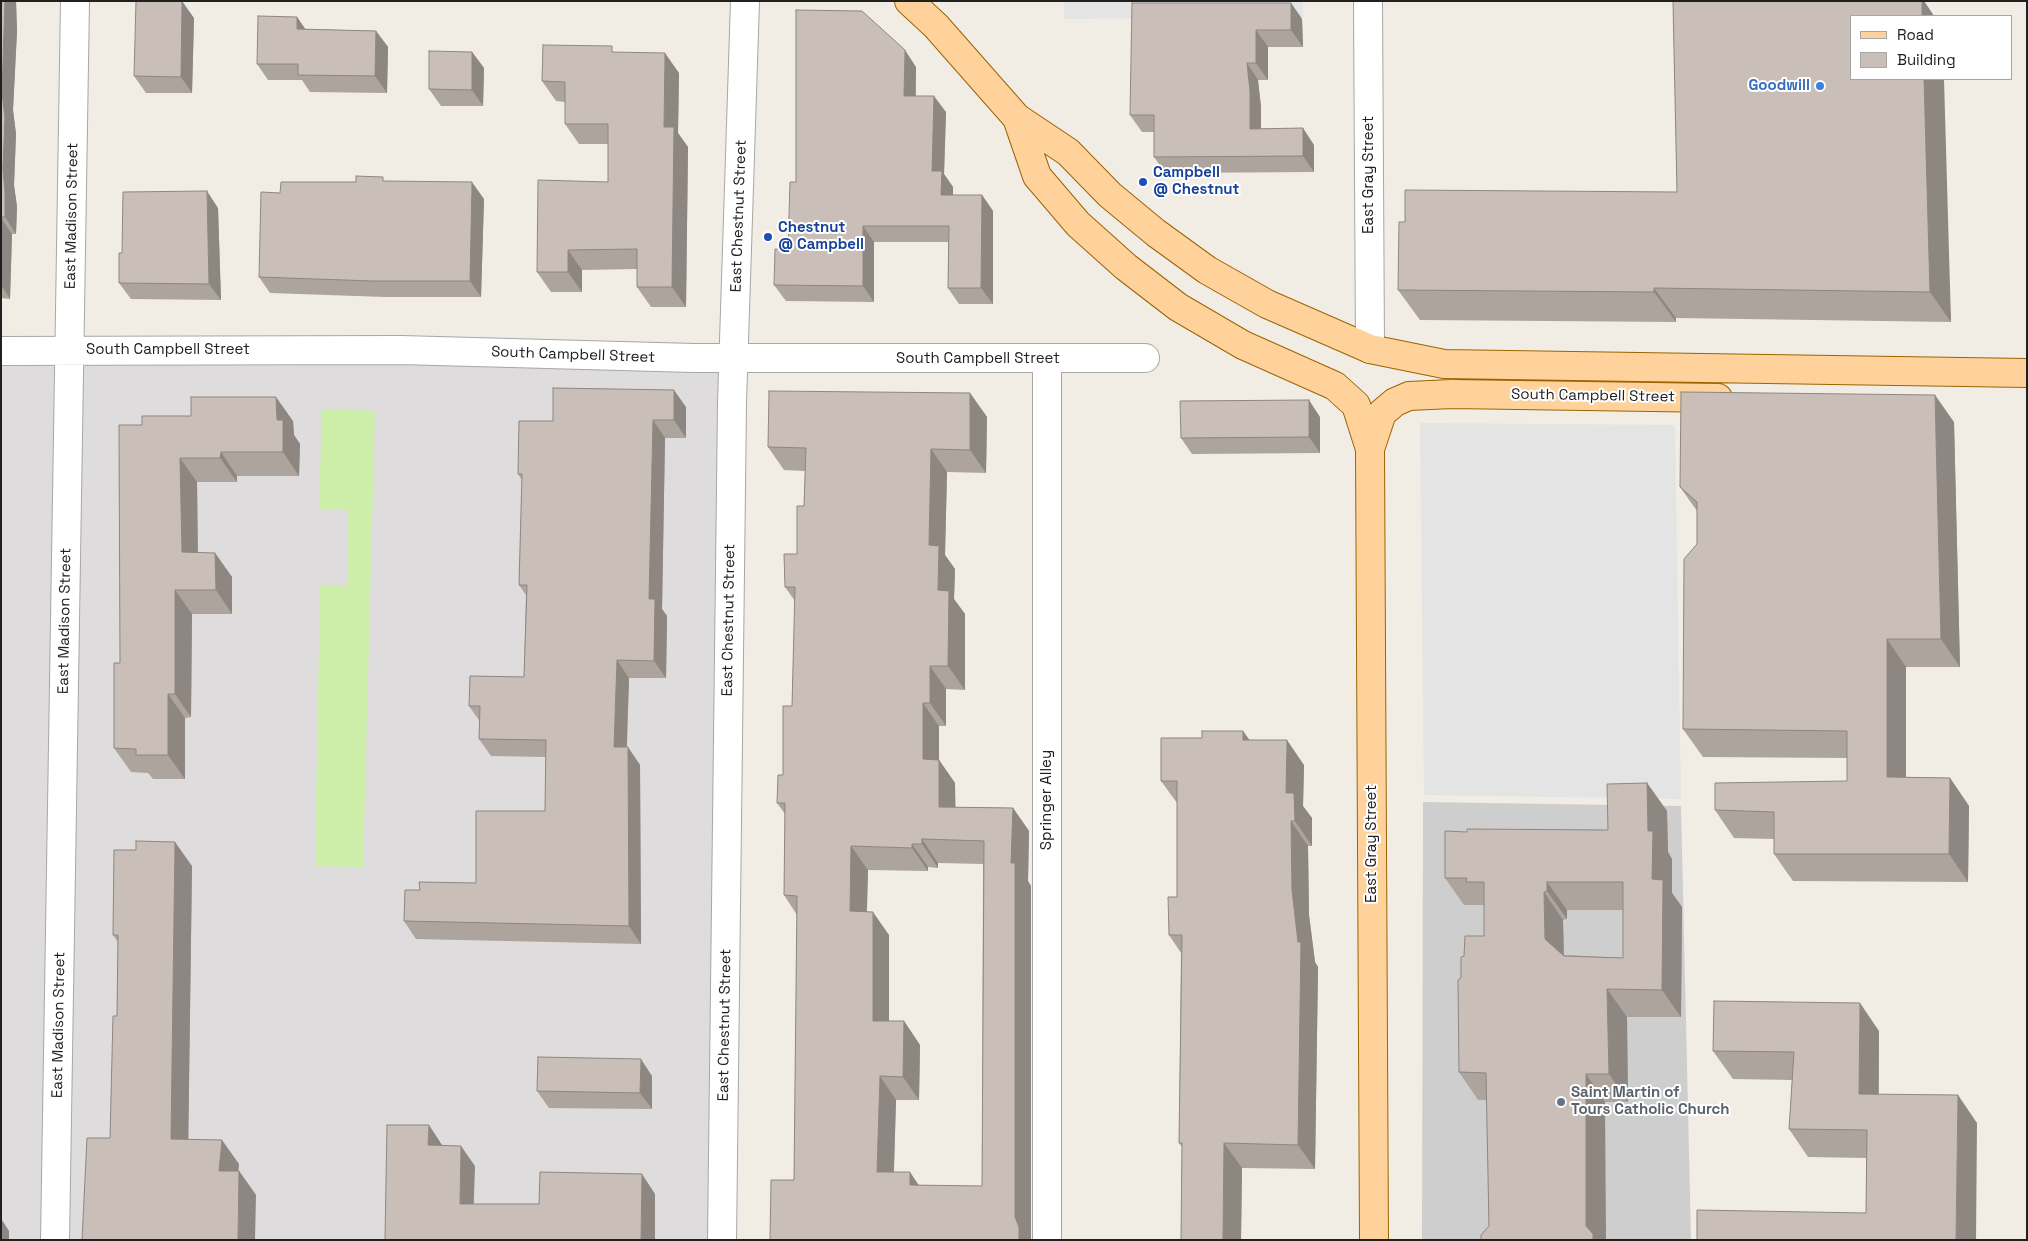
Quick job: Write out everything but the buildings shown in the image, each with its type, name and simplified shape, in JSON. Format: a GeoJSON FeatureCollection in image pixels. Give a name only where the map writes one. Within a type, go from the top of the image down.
{"type":"FeatureCollection","features":[{"type":"Feature","properties":{"kind":"main road"},"geometry":{"type":"LineString","coordinates":[[909,1],[936,26],[1018,118],[1037,176],[1078,224],[1126,267],[1178,307],[1243,346],[1335,386],[1356,406],[1370,449]]}},
{"type":"Feature","properties":{"kind":"main road","name":"South Campbell Street"},"geometry":{"type":"LineString","coordinates":[[1018,118],[1068,152],[1110,195],[1156,233],[1207,270],[1267,304],[1370,348],[1444,364],[2027,373]]}},
{"type":"Feature","properties":{"kind":"main road"},"geometry":{"type":"LineString","coordinates":[[1807,393],[1837,370]]}},
{"type":"Feature","properties":{"kind":"main road","name":"South Campbell Street"},"geometry":{"type":"LineString","coordinates":[[1370,449],[1382,413],[1395,402],[1410,396],[1452,394],[1742,398]]}},
{"type":"Feature","properties":{"kind":"main road","name":"East Gray Street"},"geometry":{"type":"LineString","coordinates":[[1370,449],[1374,1240]]}},
{"type":"Feature","properties":{"kind":"street","name":"East Madison Street"},"geometry":{"type":"LineString","coordinates":[[56,1240],[74,1]]}},
{"type":"Feature","properties":{"kind":"street","name":"East Chestnut Street"},"geometry":{"type":"LineString","coordinates":[[722,1240],[733,358],[745,1]]}},
{"type":"Feature","properties":{"kind":"street","name":"East Gray Street"},"geometry":{"type":"LineString","coordinates":[[1368,1],[1370,348]]}},
{"type":"Feature","properties":{"kind":"street","name":"South Campbell Street"},"geometry":{"type":"LineString","coordinates":[[1,350],[401,350],[733,358],[1145,358]]}},
{"type":"Feature","properties":{"kind":"street","name":"Springer Alley"},"geometry":{"type":"LineString","coordinates":[[1047,359],[1047,1240]]}},
{"type":"Feature","properties":{"kind":"shaded area"},"geometry":{"type":"Polygon","coordinates":[[[1064,1],[1303,1],[1303,17],[1064,19],[1064,1]]]}},
{"type":"Feature","properties":{"kind":"shaded area"},"geometry":{"type":"Polygon","coordinates":[[[1,349],[733,358],[721,1240],[1,1240],[1,349]]]}},
{"type":"Feature","properties":{"kind":"shaded area"},"geometry":{"type":"Polygon","coordinates":[[[1420,423],[1675,425],[1681,799],[1424,795],[1420,423]]]}},
{"type":"Feature","properties":{"kind":"shaded area"},"geometry":{"type":"Polygon","coordinates":[[[1423,802],[1681,806],[1691,1240],[1422,1240],[1423,802]]]}},
{"type":"Feature","properties":{"kind":"green space"},"geometry":{"type":"Polygon","coordinates":[[[322,409],[375,411],[363,867],[315,866],[320,586],[347,585],[348,509],[319,509],[322,409]]]}},
{"type":"Feature","properties":{"kind":"place","name":"Goodwill"},"geometry":{"type":"Point","coordinates":[1820,86]}},
{"type":"Feature","properties":{"kind":"place","name":"Campbell @ Chestnut"},"geometry":{"type":"Point","coordinates":[1143,182]}},
{"type":"Feature","properties":{"kind":"place","name":"Chestnut @ Campbell"},"geometry":{"type":"Point","coordinates":[768,237]}},
{"type":"Feature","properties":{"kind":"place","name":"Saint Martin of Tours Catholic Church"},"geometry":{"type":"Point","coordinates":[1561,1102]}}]}
